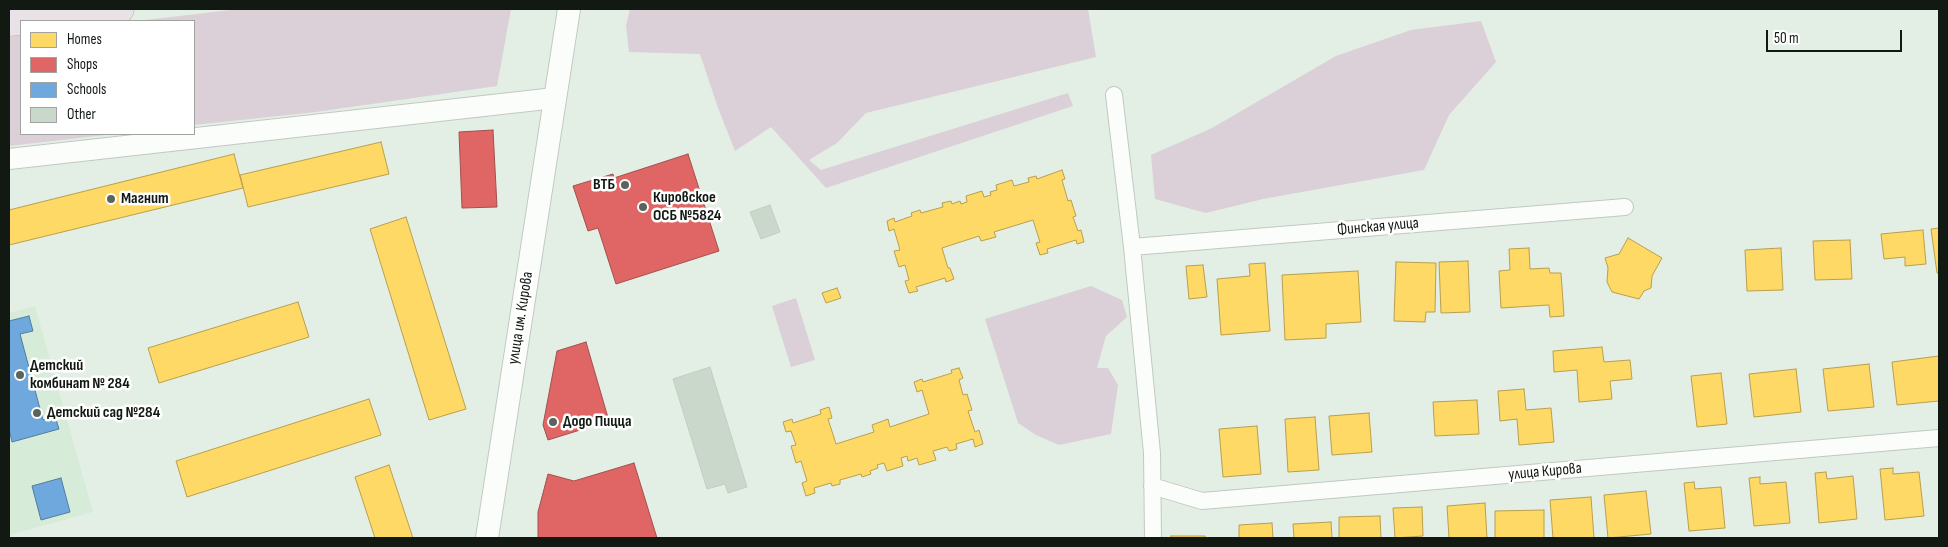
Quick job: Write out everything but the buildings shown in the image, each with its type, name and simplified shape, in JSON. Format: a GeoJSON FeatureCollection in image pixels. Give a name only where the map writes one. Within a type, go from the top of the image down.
{"type":"FeatureCollection","features":[{"type":"Feature","properties":{"kind":"highway"},"geometry":{"type":"LineString","coordinates":[[26,20],[120,9]]}},
{"type":"Feature","properties":{"kind":"main road","name":"улица им. Кирова"},"geometry":{"type":"LineString","coordinates":[[486,538],[569,9]]}},
{"type":"Feature","properties":{"kind":"street"},"geometry":{"type":"LineString","coordinates":[[1114,96],[1132,247],[1152,453],[1153,538]]}},
{"type":"Feature","properties":{"kind":"street"},"geometry":{"type":"LineString","coordinates":[[9,159],[555,98]]}},
{"type":"Feature","properties":{"kind":"street","name":"Финская улица"},"geometry":{"type":"LineString","coordinates":[[1132,247],[1624,207]]}},
{"type":"Feature","properties":{"kind":"street","name":"улица Кирова"},"geometry":{"type":"LineString","coordinates":[[1152,486],[1202,501],[1939,438]]}},
{"type":"Feature","properties":{"kind":"shaded area"},"geometry":{"type":"Polygon","coordinates":[[[239,9],[511,9],[497,86],[316,112],[195,125],[195,20],[146,20],[239,9]]]}},
{"type":"Feature","properties":{"kind":"shaded area"},"geometry":{"type":"Polygon","coordinates":[[[630,9],[1088,9],[1096,57],[866,113],[837,143],[809,160],[821,170],[1068,93],[1073,106],[826,188],[771,127],[735,151],[700,54],[629,52],[626,26],[630,9]]]}},
{"type":"Feature","properties":{"kind":"shaded area"},"geometry":{"type":"Polygon","coordinates":[[[1481,21],[1496,62],[1449,115],[1424,170],[1263,199],[1206,213],[1155,199],[1151,155],[1212,128],[1336,56],[1411,30],[1481,21]]]}},
{"type":"Feature","properties":{"kind":"shaded area"},"geometry":{"type":"Polygon","coordinates":[[[20,35],[20,135],[105,135],[9,146],[9,37],[20,35]]]}},
{"type":"Feature","properties":{"kind":"shaded area"},"geometry":{"type":"Polygon","coordinates":[[[1091,286],[1122,300],[1127,317],[1106,336],[1097,368],[1108,368],[1118,385],[1111,434],[1059,445],[1036,435],[1018,423],[985,319],[1091,286]]]}},
{"type":"Feature","properties":{"kind":"shaded area"},"geometry":{"type":"Polygon","coordinates":[[[796,298],[815,360],[791,367],[772,306],[796,298]]]}},
{"type":"Feature","properties":{"kind":"shaded area","name":"Детский сад №284"},"geometry":{"type":"Polygon","coordinates":[[[35,306],[93,512],[9,535],[9,313],[35,306]]]}},
{"type":"Feature","properties":{"kind":"place","name":"ВТБ"},"geometry":{"type":"Point","coordinates":[625,185]}},
{"type":"Feature","properties":{"kind":"place","name":"Магнит"},"geometry":{"type":"Point","coordinates":[111,199]}},
{"type":"Feature","properties":{"kind":"place","name":"Кировское ОСБ №5824"},"geometry":{"type":"Point","coordinates":[643,207]}},
{"type":"Feature","properties":{"kind":"place","name":"Детский комбинат № 284"},"geometry":{"type":"Point","coordinates":[20,375]}},
{"type":"Feature","properties":{"kind":"place","name":"Детский сад №284"},"geometry":{"type":"Point","coordinates":[37,413]}},
{"type":"Feature","properties":{"kind":"place","name":"Додо Пицца"},"geometry":{"type":"Point","coordinates":[553,422]}}]}
